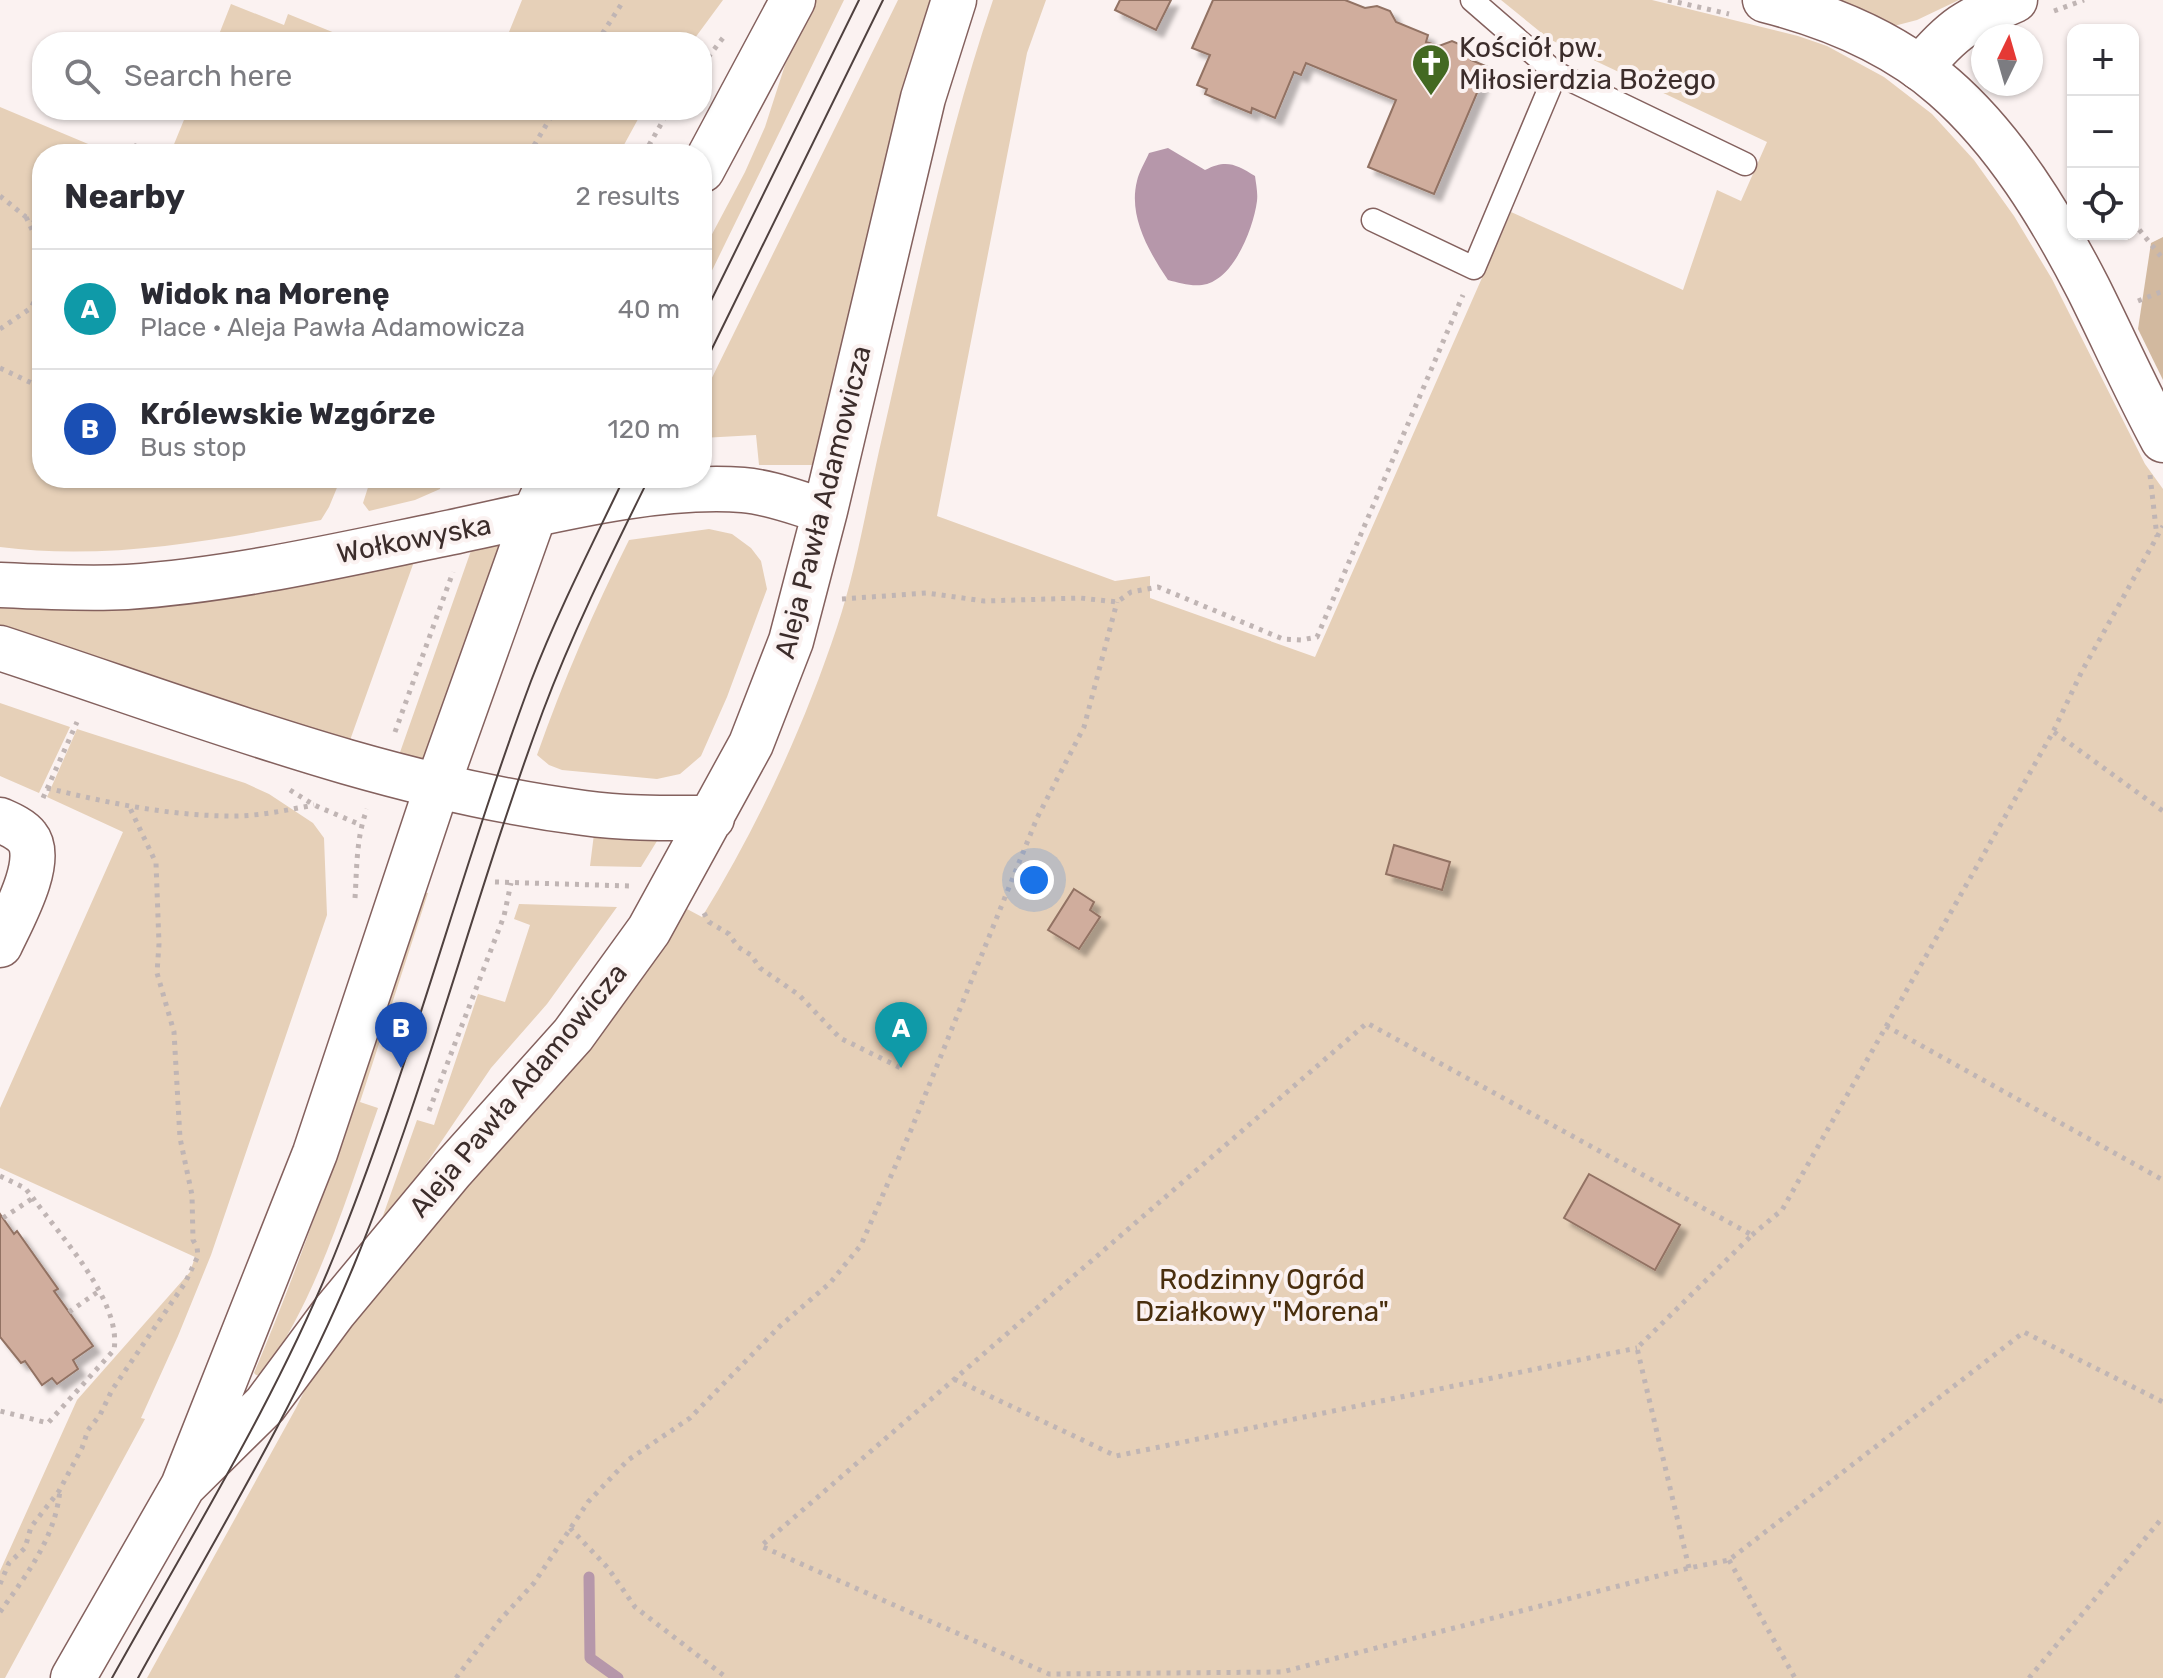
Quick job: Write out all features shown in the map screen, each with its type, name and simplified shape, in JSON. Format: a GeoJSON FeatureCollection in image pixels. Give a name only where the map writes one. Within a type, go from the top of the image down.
{"type":"FeatureCollection","features":[{"type":"Feature","properties":{"kind":"main road"},"geometry":{"type":"LineString","coordinates":[[712,151],[793,0]]}},
{"type":"Feature","properties":{"kind":"main road","name":"Aleja Pawła Adamowicza"},"geometry":{"type":"LineString","coordinates":[[183,1486],[265,1405],[352,1290],[452,1170],[573,1035],[649,930],[751,744],[791,641],[916,128],[954,0]]}},
{"type":"Feature","properties":{"kind":"main road"},"geometry":{"type":"LineString","coordinates":[[1765,0],[1801,9],[1854,31],[1920,68],[1944,87],[1982,126],[2006,154],[2034,196],[2086,284],[2163,440]]}},
{"type":"Feature","properties":{"kind":"main road"},"geometry":{"type":"LineString","coordinates":[[1920,68],[1953,31],[1981,14],[2015,0]]}},
{"type":"Feature","properties":{"kind":"main road","name":"Wołkowyska"},"geometry":{"type":"LineString","coordinates":[[0,585],[126,587],[192,581],[543,497],[614,500],[710,489],[747,490],[825,511]]}},
{"type":"Feature","properties":{"kind":"main road","name":"Aleja Pawła Adamowicza"},"geometry":{"type":"LineString","coordinates":[[73,1678],[183,1486],[315,1153],[437,787],[543,497]]}},
{"type":"Feature","properties":{"kind":"main road"},"geometry":{"type":"LineString","coordinates":[[0,648],[327,755],[437,787],[587,814],[712,818]]}},
{"type":"Feature","properties":{"kind":"main road"},"geometry":{"type":"LineString","coordinates":[[0,945],[31,873],[32,846],[13,828]]}},
{"type":"Feature","properties":{"kind":"lane"},"geometry":{"type":"LineString","coordinates":[[1472,0],[1556,73],[1745,164]]}},
{"type":"Feature","properties":{"kind":"lane"},"geometry":{"type":"LineString","coordinates":[[1373,220],[1474,268],[1556,73]]}},
{"type":"Feature","properties":{"kind":"path"},"geometry":{"type":"LineString","coordinates":[[603,32],[624,0]]}},
{"type":"Feature","properties":{"kind":"path"},"geometry":{"type":"LineString","coordinates":[[535,144],[549,120]]}},
{"type":"Feature","properties":{"kind":"path"},"geometry":{"type":"LineString","coordinates":[[650,144],[663,120]]}},
{"type":"Feature","properties":{"kind":"path"},"geometry":{"type":"LineString","coordinates":[[0,196],[32,219]]}},
{"type":"Feature","properties":{"kind":"path"},"geometry":{"type":"LineString","coordinates":[[26,217],[32,230]]}},
{"type":"Feature","properties":{"kind":"path"},"geometry":{"type":"LineString","coordinates":[[2139,229],[2163,259]]}},
{"type":"Feature","properties":{"kind":"path"},"geometry":{"type":"LineString","coordinates":[[456,1678],[500,1620],[534,1583],[588,1502],[628,1460],[690,1418],[780,1326],[830,1283],[861,1245],[911,1130],[1037,818],[1084,727],[1117,602],[1131,592],[1158,587],[1283,639],[1317,637],[1474,268]]}},
{"type":"Feature","properties":{"kind":"path"},"geometry":{"type":"LineString","coordinates":[[0,329],[32,306]]}},
{"type":"Feature","properties":{"kind":"path"},"geometry":{"type":"LineString","coordinates":[[0,368],[32,383]]}},
{"type":"Feature","properties":{"kind":"path"},"geometry":{"type":"LineString","coordinates":[[954,1379],[1116,1456],[1637,1348],[1752,1235],[1782,1210],[2053,732],[2082,671],[2163,526]]}},
{"type":"Feature","properties":{"kind":"path"},"geometry":{"type":"LineString","coordinates":[[392,742],[457,562]]}},
{"type":"Feature","properties":{"kind":"path"},"geometry":{"type":"LineString","coordinates":[[836,600],[927,593],[984,601],[1080,598],[1117,602]]}},
{"type":"Feature","properties":{"kind":"path"},"geometry":{"type":"LineString","coordinates":[[13,828],[47,788],[77,722]]}},
{"type":"Feature","properties":{"kind":"path"},"geometry":{"type":"LineString","coordinates":[[2053,732],[2163,811]]}},
{"type":"Feature","properties":{"kind":"path"},"geometry":{"type":"LineString","coordinates":[[47,788],[172,813],[235,816],[314,805]]}},
{"type":"Feature","properties":{"kind":"path"},"geometry":{"type":"LineString","coordinates":[[290,790],[314,805],[361,825]]}},
{"type":"Feature","properties":{"kind":"path"},"geometry":{"type":"LineString","coordinates":[[0,1584],[9,1563],[25,1548],[31,1527],[60,1489],[88,1430],[131,1360],[185,1283],[198,1256],[193,1240],[192,1195],[180,1138],[174,1032],[157,973],[156,863],[129,806]]}},
{"type":"Feature","properties":{"kind":"path"},"geometry":{"type":"LineString","coordinates":[[355,911],[361,825],[366,811]]}},
{"type":"Feature","properties":{"kind":"path"},"geometry":{"type":"LineString","coordinates":[[495,882],[631,886]]}},
{"type":"Feature","properties":{"kind":"path"},"geometry":{"type":"LineString","coordinates":[[429,1111],[504,916],[511,883]]}},
{"type":"Feature","properties":{"kind":"path"},"geometry":{"type":"LineString","coordinates":[[708,901],[704,913],[709,922],[729,934],[760,968],[799,995],[840,1038],[901,1068]]}},
{"type":"Feature","properties":{"kind":"path"},"geometry":{"type":"LineString","coordinates":[[1752,1235],[1367,1023],[761,1546],[1049,1674],[1283,1675],[1729,1560],[2024,1332],[2163,1402]]}},
{"type":"Feature","properties":{"kind":"path"},"geometry":{"type":"LineString","coordinates":[[1886,1026],[2163,1180]]}},
{"type":"Feature","properties":{"kind":"path"},"geometry":{"type":"LineString","coordinates":[[0,1176],[25,1188],[33,1198],[99,1291],[117,1334],[114,1350],[48,1423],[0,1411]]}},
{"type":"Feature","properties":{"kind":"path"},"geometry":{"type":"LineString","coordinates":[[3,1218],[33,1198]]}},
{"type":"Feature","properties":{"kind":"path"},"geometry":{"type":"LineString","coordinates":[[69,1312],[99,1291]]}},
{"type":"Feature","properties":{"kind":"path"},"geometry":{"type":"LineString","coordinates":[[1637,1348],[1689,1568]]}},
{"type":"Feature","properties":{"kind":"path"},"geometry":{"type":"LineString","coordinates":[[0,1612],[45,1545],[58,1510],[60,1489]]}},
{"type":"Feature","properties":{"kind":"path"},"geometry":{"type":"LineString","coordinates":[[2029,1678],[2163,1517]]}},
{"type":"Feature","properties":{"kind":"path"},"geometry":{"type":"LineString","coordinates":[[570,1528],[608,1568],[635,1607],[727,1678]]}},
{"type":"Feature","properties":{"kind":"path"},"geometry":{"type":"LineString","coordinates":[[1729,1560],[1795,1678]]}},
{"type":"Feature","properties":{"kind":"green space"},"geometry":{"type":"Polygon","coordinates":[[[522,0],[723,0],[699,32],[509,32],[522,0]]]}},
{"type":"Feature","properties":{"kind":"green space"},"geometry":{"type":"Polygon","coordinates":[[[816,0],[844,0],[712,271],[712,234],[765,127],[785,65],[816,0]]]}},
{"type":"Feature","properties":{"kind":"green space"},"geometry":{"type":"Polygon","coordinates":[[[898,0],[931,0],[887,151],[815,465],[759,465],[756,435],[712,437],[712,378],[898,0]]]}},
{"type":"Feature","properties":{"kind":"green space","name":"Rodzinny Ogród Działkowy \"Morena\""},"geometry":{"type":"Polygon","coordinates":[[[993,0],[1046,0],[1027,53],[937,516],[1115,581],[1150,576],[1150,598],[1315,657],[1511,212],[1683,290],[1717,190],[1741,201],[1767,142],[1549,39],[1501,0],[1652,0],[1827,46],[1884,77],[1932,114],[1974,160],[2014,216],[2052,279],[2145,464],[2163,489],[2163,1678],[147,1678],[296,1408],[339,1320],[659,953],[687,909],[702,917],[760,812],[809,703],[844,605],[944,167],[993,0]]]}},
{"type":"Feature","properties":{"kind":"green space"},"geometry":{"type":"Polygon","coordinates":[[[1830,0],[1959,0],[1917,20],[1894,26],[1830,0]]]}},
{"type":"Feature","properties":{"kind":"green space"},"geometry":{"type":"Polygon","coordinates":[[[231,4],[284,25],[288,14],[332,32],[220,32],[231,4]]]}},
{"type":"Feature","properties":{"kind":"green space"},"geometry":{"type":"Polygon","coordinates":[[[0,107],[88,144],[32,144],[32,488],[337,488],[321,520],[242,535],[162,546],[81,552],[0,547],[0,107]]]}},
{"type":"Feature","properties":{"kind":"green space"},"geometry":{"type":"Polygon","coordinates":[[[184,120],[638,120],[624,144],[174,144],[184,120]]]}},
{"type":"Feature","properties":{"kind":"green space"},"geometry":{"type":"Polygon","coordinates":[[[368,488],[440,488],[415,500],[369,511],[363,503],[368,488]]]}},
{"type":"Feature","properties":{"kind":"green space"},"geometry":{"type":"Polygon","coordinates":[[[709,529],[732,534],[751,548],[761,561],[767,589],[727,697],[701,756],[680,774],[657,779],[562,770],[549,765],[537,755],[580,646],[629,540],[709,529]]]}},
{"type":"Feature","properties":{"kind":"green space"},"geometry":{"type":"Polygon","coordinates":[[[499,544],[498,553],[422,765],[398,758],[473,545],[499,544]]]}},
{"type":"Feature","properties":{"kind":"green space"},"geometry":{"type":"Polygon","coordinates":[[[416,556],[349,743],[0,628],[0,602],[416,556]]]}},
{"type":"Feature","properties":{"kind":"green space"},"geometry":{"type":"Polygon","coordinates":[[[0,703],[70,727],[39,793],[0,776],[0,703]]]}},
{"type":"Feature","properties":{"kind":"green space"},"geometry":{"type":"Polygon","coordinates":[[[77,729],[245,783],[269,794],[313,823],[324,838],[327,915],[211,1255],[141,1418],[145,1419],[5,1678],[0,1678],[0,1571],[77,1400],[190,1272],[195,1257],[0,1168],[0,1108],[123,832],[47,797],[77,729]]]}},
{"type":"Feature","properties":{"kind":"green space"},"geometry":{"type":"Polygon","coordinates":[[[594,834],[657,841],[641,867],[590,866],[594,834]]]}},
{"type":"Feature","properties":{"kind":"green space"},"geometry":{"type":"Polygon","coordinates":[[[424,893],[428,893],[360,1102],[378,1108],[355,1176],[299,1314],[261,1376],[256,1375],[254,1373],[323,1195],[424,893]]]}},
{"type":"Feature","properties":{"kind":"green space"},"geometry":{"type":"Polygon","coordinates":[[[519,904],[617,907],[547,1004],[491,1068],[374,1241],[417,1120],[434,1125],[478,994],[505,1002],[530,925],[514,919],[519,904]]]}},
{"type":"Feature","properties":{"kind":"shaded area"},"geometry":{"type":"Polygon","coordinates":[[[1168,148],[1205,170],[1231,164],[1255,176],[1257,201],[1244,244],[1225,273],[1205,284],[1168,280],[1147,246],[1138,220],[1135,194],[1141,171],[1149,153],[1168,148]]]}},
{"type":"Feature","properties":{"kind":"shaded area"},"geometry":{"type":"Polygon","coordinates":[[[2163,237],[2163,380],[2138,329],[2151,243],[2163,237]]]}},
{"type":"Feature","properties":{"kind":"building"},"geometry":{"type":"Polygon","coordinates":[[[1120,0],[1171,0],[1156,30],[1115,10],[1120,0]]]}},
{"type":"Feature","properties":{"kind":"building","name":"Kościół pw. Miłosierdzia Bożego"},"geometry":{"type":"Polygon","coordinates":[[[1213,0],[1345,0],[1365,8],[1377,6],[1390,11],[1396,22],[1428,35],[1426,42],[1439,46],[1452,41],[1466,47],[1471,60],[1488,67],[1434,194],[1368,167],[1396,100],[1306,63],[1301,75],[1294,72],[1275,118],[1252,108],[1251,113],[1205,94],[1207,89],[1197,85],[1210,55],[1192,48],[1213,0]]]}},
{"type":"Feature","properties":{"kind":"building"},"geometry":{"type":"Polygon","coordinates":[[[1394,845],[1450,862],[1442,890],[1386,874],[1394,845]]]}},
{"type":"Feature","properties":{"kind":"building"},"geometry":{"type":"Polygon","coordinates":[[[1074,889],[1094,902],[1090,910],[1100,917],[1079,949],[1048,930],[1074,889]]]}},
{"type":"Feature","properties":{"kind":"building"},"geometry":{"type":"Polygon","coordinates":[[[1589,1174],[1680,1225],[1655,1270],[1564,1218],[1589,1174]]]}},
{"type":"Feature","properties":{"kind":"building"},"geometry":{"type":"Polygon","coordinates":[[[0,1214],[14,1234],[17,1231],[58,1289],[54,1291],[93,1346],[73,1360],[78,1369],[57,1384],[52,1378],[42,1385],[25,1361],[21,1363],[0,1337],[0,1214]]]}},
{"type":"Feature","properties":{"kind":"waterway"},"geometry":{"type":"LineString","coordinates":[[589,1577],[590,1658],[618,1678]]}},
{"type":"Feature","properties":{"kind":"tram line"},"geometry":{"type":"LineString","coordinates":[[712,299],[859,0]]}},
{"type":"Feature","properties":{"kind":"tram line"},"geometry":{"type":"LineString","coordinates":[[712,349],[883,0]]}},
{"type":"Feature","properties":{"kind":"tram line"},"geometry":{"type":"LineString","coordinates":[[112,1678],[263,1409],[316,1298],[391,1102],[531,681],[619,488]]}},
{"type":"Feature","properties":{"kind":"tram line"},"geometry":{"type":"LineString","coordinates":[[138,1678],[280,1423],[354,1265],[405,1128],[543,711],[580,622],[644,488]]}},
{"type":"Feature","properties":{"kind":"place","name":"Kościół pw. Miłosierdzia Bożego"},"geometry":{"type":"Point","coordinates":[1431,97]}},
{"type":"Feature","properties":{"kind":"place","name":"Królewskie Wzgórze"},"geometry":{"type":"Point","coordinates":[401,1068]}},
{"type":"Feature","properties":{"kind":"place","name":"Widok na Morenę"},"geometry":{"type":"Point","coordinates":[901,1068]}}]}
